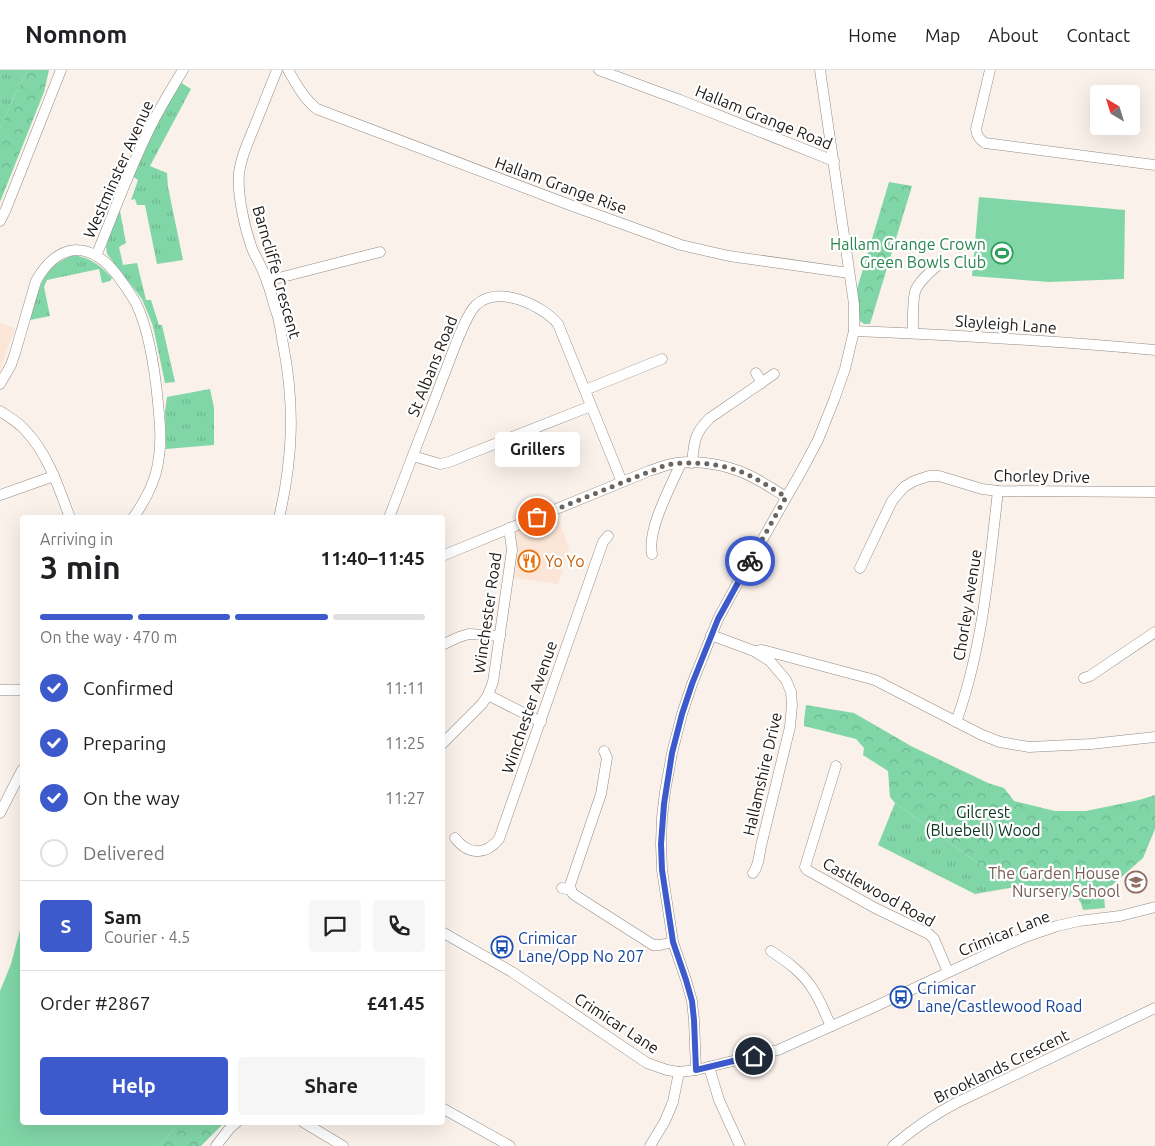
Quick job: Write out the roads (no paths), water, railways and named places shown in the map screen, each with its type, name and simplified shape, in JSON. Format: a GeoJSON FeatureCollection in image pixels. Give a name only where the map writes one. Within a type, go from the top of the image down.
{"type":"FeatureCollection","features":[{"type":"Feature","properties":{"kind":"street"},"geometry":{"type":"LineString","coordinates":[[0,221],[61,70]]}},
{"type":"Feature","properties":{"kind":"street","name":"Westminster Avenue"},"geometry":{"type":"LineString","coordinates":[[96,256],[147,134],[183,70]]}},
{"type":"Feature","properties":{"kind":"street","name":"Barncliffe Crescent"},"geometry":{"type":"LineString","coordinates":[[277,70],[242,158],[239,174],[245,226],[277,312],[288,371],[291,429],[290,457],[286,490],[280,515]]}},
{"type":"Feature","properties":{"kind":"street","name":"Hallam Grange Rise"},"geometry":{"type":"LineString","coordinates":[[288,70],[302,94],[317,110],[672,242],[729,256],[849,274]]}},
{"type":"Feature","properties":{"kind":"street","name":"Hallam Grange Road"},"geometry":{"type":"LineString","coordinates":[[599,70],[834,161]]}},
{"type":"Feature","properties":{"kind":"street"},"geometry":{"type":"LineString","coordinates":[[696,1070],[692,1001],[673,942],[662,870],[661,844],[665,792],[672,753],[692,684],[718,619],[818,440],[845,369],[854,331],[854,304],[820,70]]}},
{"type":"Feature","properties":{"kind":"street"},"geometry":{"type":"LineString","coordinates":[[990,70],[976,129],[977,136],[985,143],[1155,164]]}},
{"type":"Feature","properties":{"kind":"street"},"geometry":{"type":"LineString","coordinates":[[0,384],[11,365],[36,280],[41,272],[54,258],[62,253],[79,250],[88,252],[105,261],[126,287],[136,304],[146,331],[157,382],[161,428],[158,463],[151,487],[135,515]]}},
{"type":"Feature","properties":{"kind":"street"},"geometry":{"type":"LineString","coordinates":[[267,281],[380,252]]}},
{"type":"Feature","properties":{"kind":"street"},"geometry":{"type":"LineString","coordinates":[[913,333],[916,288],[938,265]]}},
{"type":"Feature","properties":{"kind":"street","name":"St Albans Road"},"geometry":{"type":"LineString","coordinates":[[390,515],[469,315],[474,307],[489,297],[511,297],[527,303],[553,318],[558,324],[622,482]]}},
{"type":"Feature","properties":{"kind":"street","name":"Slayleigh Lane"},"geometry":{"type":"LineString","coordinates":[[854,331],[1037,340],[1155,350]]}},
{"type":"Feature","properties":{"kind":"street"},"geometry":{"type":"LineString","coordinates":[[585,390],[662,359]]}},
{"type":"Feature","properties":{"kind":"street"},"geometry":{"type":"LineString","coordinates":[[756,373],[762,382]]}},
{"type":"Feature","properties":{"kind":"street"},"geometry":{"type":"LineString","coordinates":[[692,463],[694,440],[702,426],[710,418],[774,374]]}},
{"type":"Feature","properties":{"kind":"street"},"geometry":{"type":"LineString","coordinates":[[413,456],[440,464],[449,462],[591,406]]}},
{"type":"Feature","properties":{"kind":"street"},"geometry":{"type":"LineString","coordinates":[[0,411],[18,424],[39,448],[54,476],[69,515]]}},
{"type":"Feature","properties":{"kind":"street"},"geometry":{"type":"LineString","coordinates":[[652,554],[650,547],[654,530],[662,506],[681,463]]}},
{"type":"Feature","properties":{"kind":"street"},"geometry":{"type":"LineString","coordinates":[[445,555],[666,465],[692,463],[740,471],[786,497]]}},
{"type":"Feature","properties":{"kind":"street"},"geometry":{"type":"LineString","coordinates":[[0,495],[54,476]]}},
{"type":"Feature","properties":{"kind":"street","name":"Chorley Drive"},"geometry":{"type":"LineString","coordinates":[[860,568],[892,501],[904,487],[929,476],[938,476],[982,489],[998,491],[1155,492]]}},
{"type":"Feature","properties":{"kind":"street","name":"Chorley Avenue"},"geometry":{"type":"LineString","coordinates":[[956,722],[978,647],[998,491]]}},
{"type":"Feature","properties":{"kind":"street","name":"Winchester Road"},"geometry":{"type":"LineString","coordinates":[[445,741],[474,714],[488,695],[493,682],[512,550],[509,528]]}},
{"type":"Feature","properties":{"kind":"street","name":"Winchester Avenue"},"geometry":{"type":"LineString","coordinates":[[455,838],[464,848],[472,851],[488,850],[499,839],[591,576],[608,536]]}},
{"type":"Feature","properties":{"kind":"street"},"geometry":{"type":"LineString","coordinates":[[1084,678],[1090,676],[1155,632]]}},
{"type":"Feature","properties":{"kind":"street"},"geometry":{"type":"LineString","coordinates":[[445,644],[469,634],[500,636]]}},
{"type":"Feature","properties":{"kind":"street","name":"Hallamshire Drive"},"geometry":{"type":"LineString","coordinates":[[712,635],[754,651],[770,661],[786,680],[791,692],[790,727],[757,868],[753,873]]}},
{"type":"Feature","properties":{"kind":"street"},"geometry":{"type":"LineString","coordinates":[[754,651],[762,650],[875,680],[982,735],[1000,742],[1029,747],[1091,744],[1155,737]]}},
{"type":"Feature","properties":{"kind":"street"},"geometry":{"type":"LineString","coordinates":[[770,661],[780,655]]}},
{"type":"Feature","properties":{"kind":"street"},"geometry":{"type":"LineString","coordinates":[[0,690],[20,690]]}},
{"type":"Feature","properties":{"kind":"street"},"geometry":{"type":"LineString","coordinates":[[488,695],[541,722]]}},
{"type":"Feature","properties":{"kind":"street"},"geometry":{"type":"LineString","coordinates":[[604,751],[607,758],[601,794],[570,885],[566,889],[653,944],[660,945],[673,942]]}},
{"type":"Feature","properties":{"kind":"street","name":"Castlewood Road"},"geometry":{"type":"LineString","coordinates":[[836,766],[805,867],[807,870],[875,908],[929,934],[934,939],[948,972]]}},
{"type":"Feature","properties":{"kind":"street"},"geometry":{"type":"LineString","coordinates":[[0,813],[20,774]]}},
{"type":"Feature","properties":{"kind":"street","name":"Crimicar Lane"},"geometry":{"type":"LineString","coordinates":[[445,934],[512,972],[648,1063],[679,1072],[696,1070],[778,1050],[1009,944],[1058,926],[1155,908]]}},
{"type":"Feature","properties":{"kind":"street"},"geometry":{"type":"LineString","coordinates":[[771,951],[790,964],[808,982],[831,1026]]}},
{"type":"Feature","properties":{"kind":"street","name":"Brooklands Crescent"},"geometry":{"type":"LineString","coordinates":[[893,1146],[930,1117],[956,1103],[1155,1008]]}},
{"type":"Feature","properties":{"kind":"street"},"geometry":{"type":"LineString","coordinates":[[709,1067],[719,1100],[740,1146]]}},
{"type":"Feature","properties":{"kind":"street"},"geometry":{"type":"LineString","coordinates":[[650,1146],[665,1121],[673,1102],[679,1072]]}},
{"type":"Feature","properties":{"kind":"street"},"geometry":{"type":"LineString","coordinates":[[445,1110],[510,1146]]}},
{"type":"Feature","properties":{"kind":"street"},"geometry":{"type":"LineString","coordinates":[[216,1146],[234,1125]]}},
{"type":"Feature","properties":{"kind":"street"},"geometry":{"type":"LineString","coordinates":[[308,1125],[343,1146]]}},
{"type":"Feature","properties":{"kind":"place","name":"Hallam Grange Crown Green Bowls Club"},"geometry":{"type":"Point","coordinates":[1002,253]}},
{"type":"Feature","properties":{"kind":"place","name":"Grillers"},"geometry":{"type":"Point","coordinates":[537,517]}},
{"type":"Feature","properties":{"kind":"place","name":"Yo Yo"},"geometry":{"type":"Point","coordinates":[529,561]}},
{"type":"Feature","properties":{"kind":"place","name":"The Garden House Nursery School"},"geometry":{"type":"Point","coordinates":[1136,882]}},
{"type":"Feature","properties":{"kind":"place","name":"Crimicar Lane/Opp No 207"},"geometry":{"type":"Point","coordinates":[502,947]}},
{"type":"Feature","properties":{"kind":"place","name":"Crimicar Lane/Castlewood Road"},"geometry":{"type":"Point","coordinates":[901,997]}},
{"type":"Feature","properties":{"kind":"park label","name":"Gilcrest (Bluebell) Wood"},"geometry":{"type":"Point","coordinates":[983,821]}}]}
